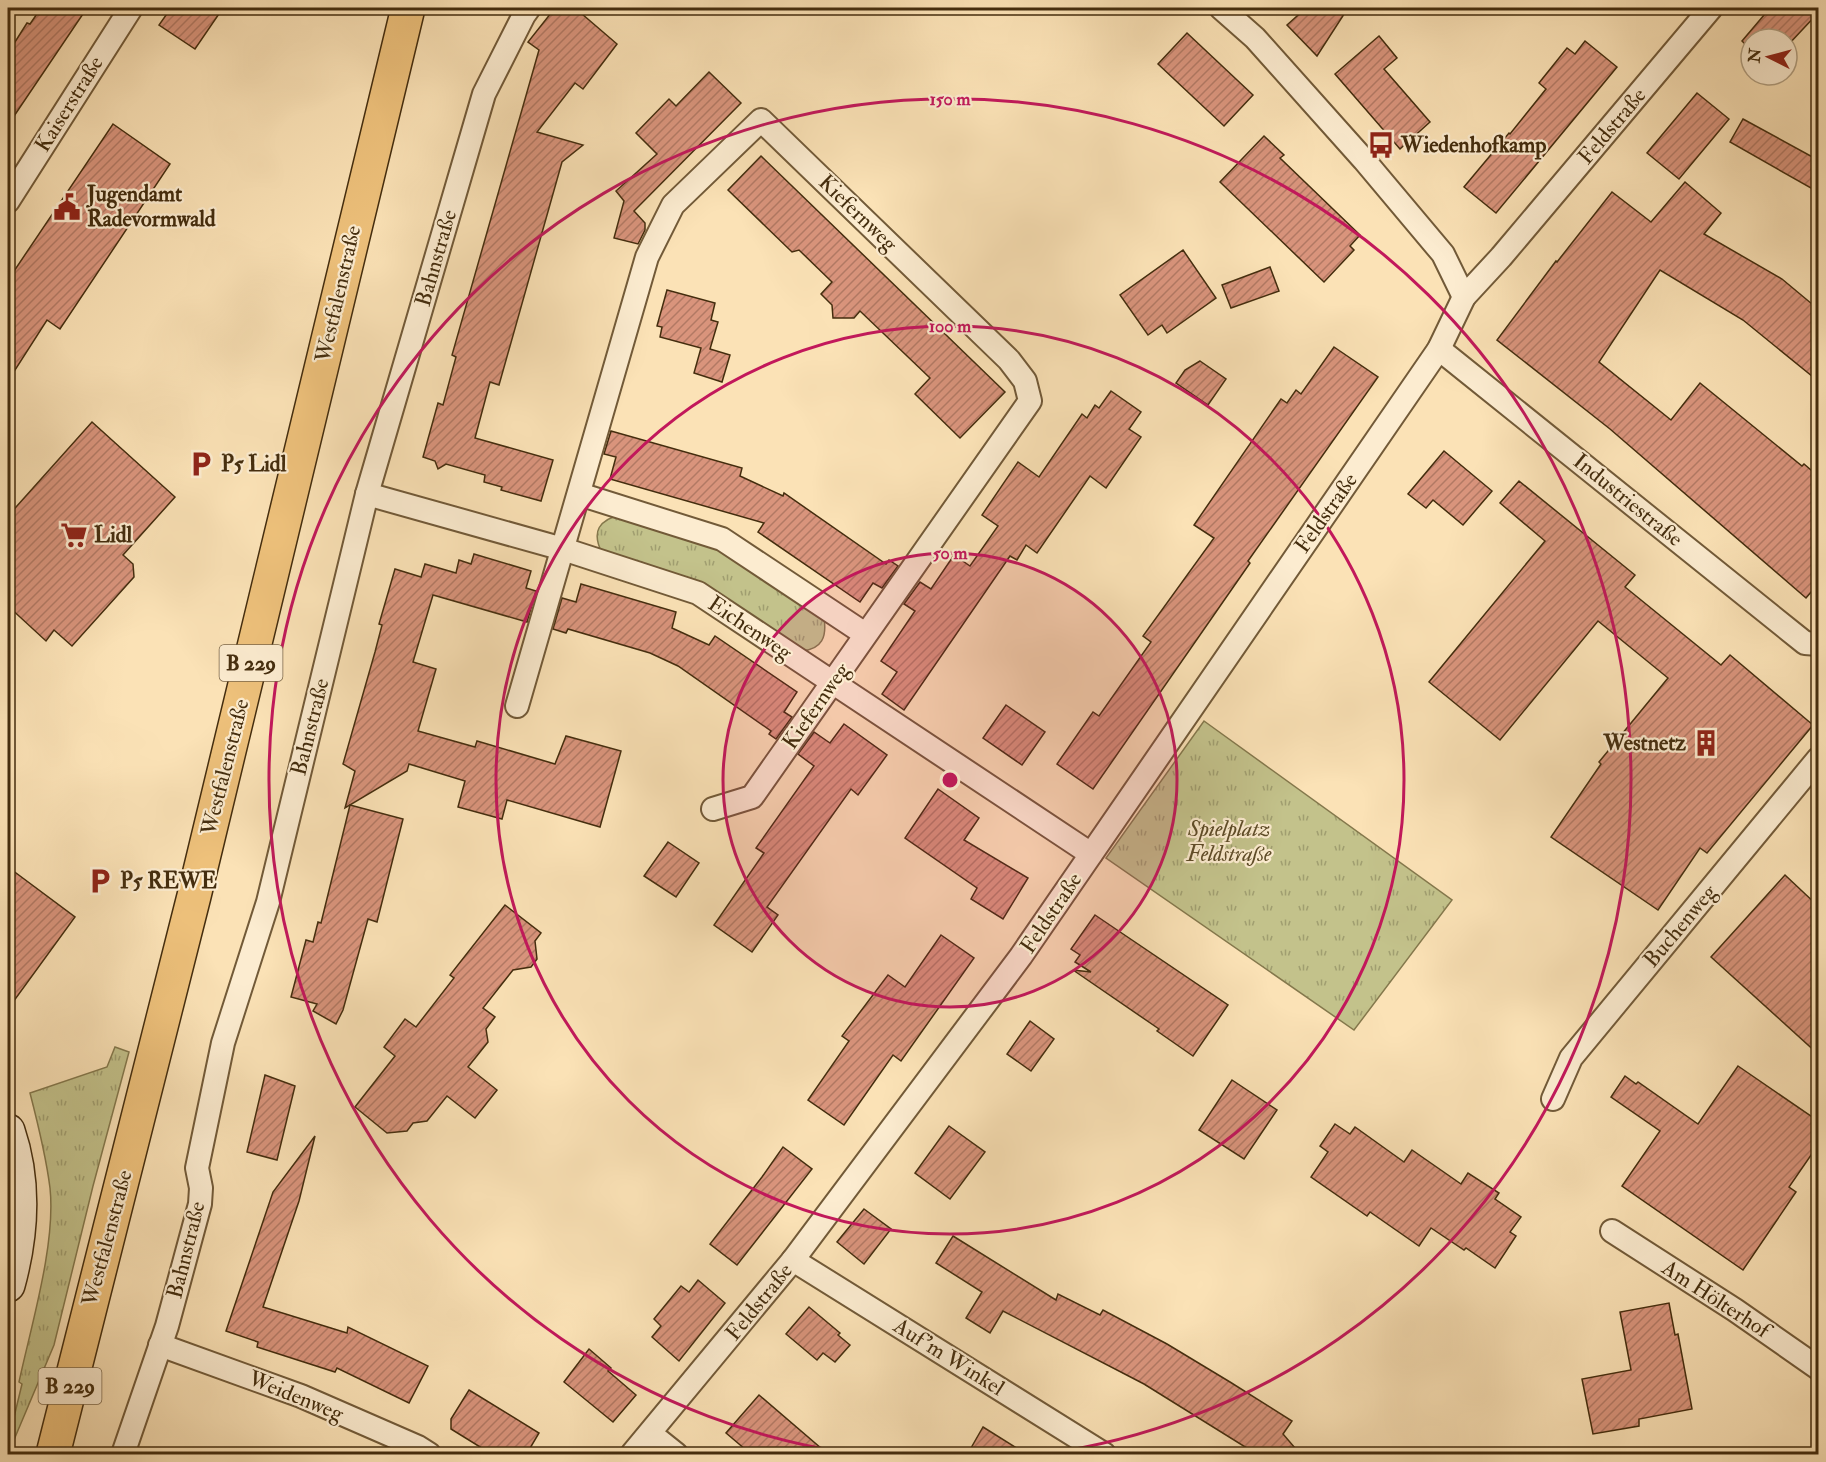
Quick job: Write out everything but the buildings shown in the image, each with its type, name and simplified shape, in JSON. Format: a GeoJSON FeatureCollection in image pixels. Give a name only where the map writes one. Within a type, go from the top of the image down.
{"type":"FeatureCollection","features":[{"type":"Feature","properties":{"kind":"main road","name":"Westfalenstraße"},"geometry":{"type":"LineString","coordinates":[[53,1455],[188,918],[408,8]]}},
{"type":"Feature","properties":{"kind":"street","name":"Kaiserstraße"},"geometry":{"type":"LineString","coordinates":[[8,201],[131,8]]}},
{"type":"Feature","properties":{"kind":"street","name":"Bahnstraße"},"geometry":{"type":"LineString","coordinates":[[123,1455],[167,1326],[200,1204],[201,1188],[197,1168],[223,1043],[268,902],[367,494],[484,94],[529,8]]}},
{"type":"Feature","properties":{"kind":"street"},"geometry":{"type":"LineString","coordinates":[[1221,8],[1255,38],[1364,160],[1443,254],[1464,297],[1439,349]]}},
{"type":"Feature","properties":{"kind":"street","name":"Feldstraße"},"geometry":{"type":"LineString","coordinates":[[1464,297],[1501,257],[1710,8]]}},
{"type":"Feature","properties":{"kind":"street","name":"Kiefernweg"},"geometry":{"type":"LineString","coordinates":[[518,706],[647,256],[673,205],[762,120],[1009,360],[1025,381],[1030,401],[752,797],[713,809]]}},
{"type":"Feature","properties":{"kind":"street","name":"Feldstraße"},"geometry":{"type":"LineString","coordinates":[[632,1455],[793,1260],[1021,956],[1439,349]]}},
{"type":"Feature","properties":{"kind":"street","name":"Industriestraße"},"geometry":{"type":"LineString","coordinates":[[1439,349],[1804,644],[1818,644]]}},
{"type":"Feature","properties":{"kind":"street","name":"Eichenweg"},"geometry":{"type":"LineString","coordinates":[[367,494],[563,549],[698,593],[1091,854]]}},
{"type":"Feature","properties":{"kind":"street"},"geometry":{"type":"LineString","coordinates":[[579,494],[722,539],[866,634]]}},
{"type":"Feature","properties":{"kind":"street","name":"Buchenweg"},"geometry":{"type":"LineString","coordinates":[[1553,1099],[1571,1058],[1818,759]]}},
{"type":"Feature","properties":{"kind":"street"},"geometry":{"type":"LineString","coordinates":[[8,1131],[17,1167],[20,1213],[15,1256],[8,1285]]}},
{"type":"Feature","properties":{"kind":"street","name":"Am Hölterhof"},"geometry":{"type":"LineString","coordinates":[[1612,1231],[1735,1310],[1818,1368]]}},
{"type":"Feature","properties":{"kind":"street","name":"Auf'm Winkel"},"geometry":{"type":"LineString","coordinates":[[793,1260],[1104,1455]]}},
{"type":"Feature","properties":{"kind":"street","name":"Weidenweg"},"geometry":{"type":"LineString","coordinates":[[160,1345],[301,1396],[418,1447],[429,1455]]}},
{"type":"Feature","properties":{"kind":"street"},"geometry":{"type":"LineString","coordinates":[[651,1434],[676,1455]]}},
{"type":"Feature","properties":{"kind":"green space"},"geometry":{"type":"Polygon","coordinates":[[[622,514],[703,539],[824,618],[825,631],[822,641],[814,648],[802,651],[602,553],[597,538],[599,528],[614,516],[622,514]]]}},
{"type":"Feature","properties":{"kind":"green space","name":"Spielplatz Feldstraße"},"geometry":{"type":"Polygon","coordinates":[[[1204,721],[1452,900],[1354,1030],[1106,858],[1204,721]]]}},
{"type":"Feature","properties":{"kind":"green space"},"geometry":{"type":"Polygon","coordinates":[[[115,1047],[129,1052],[54,1345],[8,1454],[8,1442],[22,1384],[19,1382],[46,1259],[51,1210],[46,1164],[30,1093],[107,1067],[115,1047]]]}},
{"type":"Feature","properties":{"kind":"place","name":"Wiedenhofkamp"},"geometry":{"type":"Point","coordinates":[1381,145]}},
{"type":"Feature","properties":{"kind":"place","name":"Jugendamt Radevormwald"},"geometry":{"type":"Point","coordinates":[67,207]}},
{"type":"Feature","properties":{"kind":"place","name":"P5 Lidl"},"geometry":{"type":"Point","coordinates":[201,464]}},
{"type":"Feature","properties":{"kind":"place","name":"Lidl"},"geometry":{"type":"Point","coordinates":[74,535]}},
{"type":"Feature","properties":{"kind":"place","name":"Westnetz"},"geometry":{"type":"Point","coordinates":[1706,743]}},
{"type":"Feature","properties":{"kind":"place","name":"P5 REWE"},"geometry":{"type":"Point","coordinates":[100,881]}}]}
